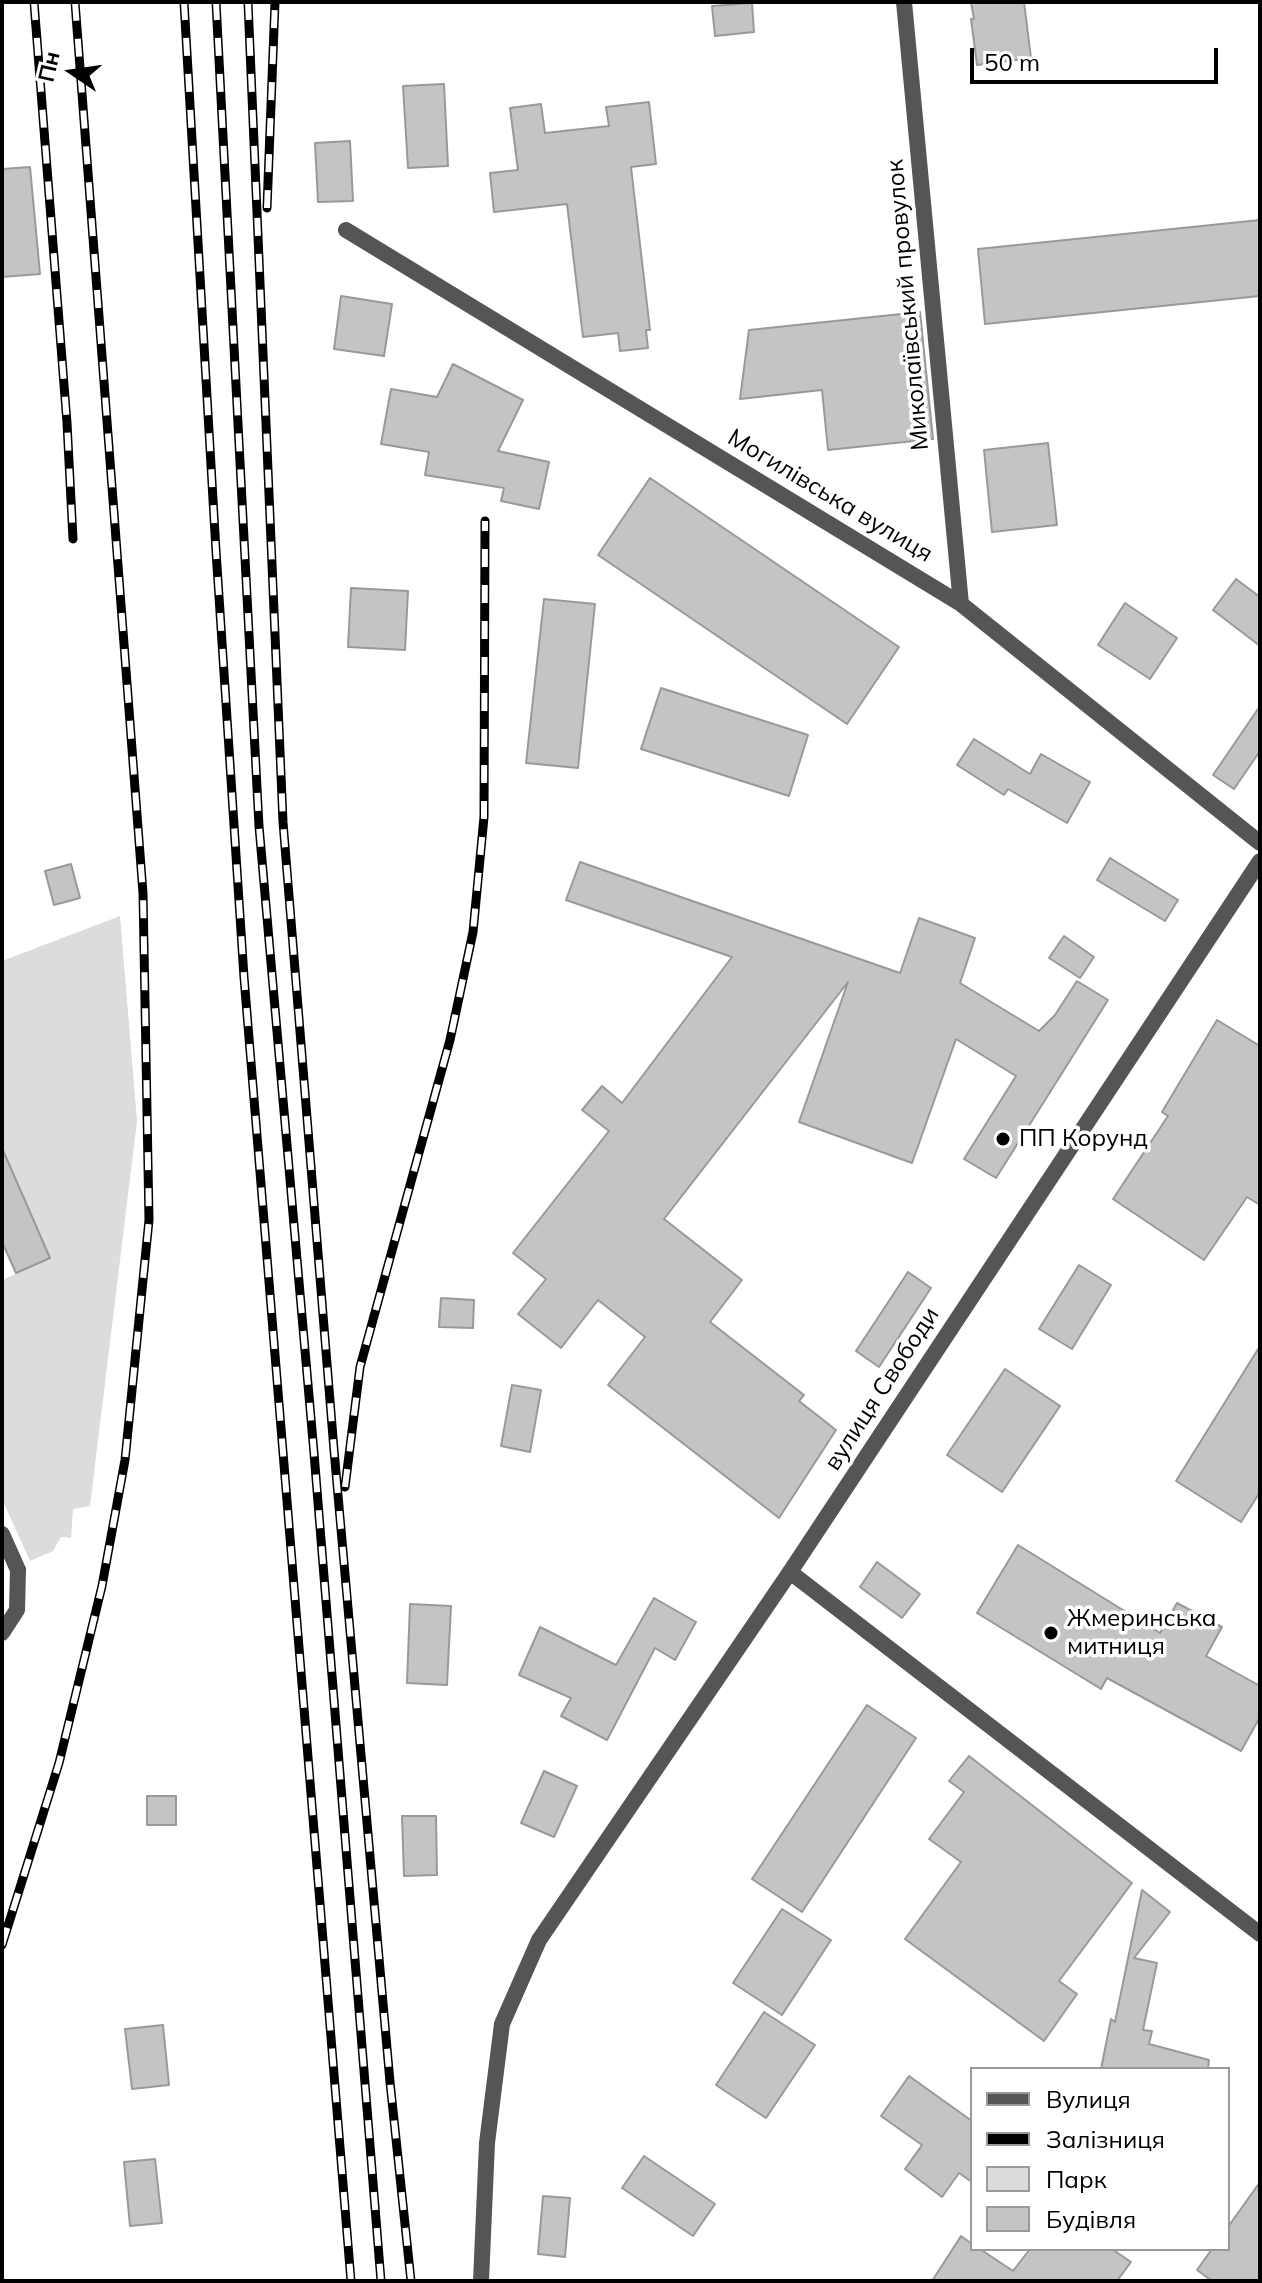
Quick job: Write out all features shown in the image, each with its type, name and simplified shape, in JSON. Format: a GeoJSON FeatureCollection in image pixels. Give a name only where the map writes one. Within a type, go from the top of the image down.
{"type":"FeatureCollection","features":[{"type":"Feature","properties":{"kind":"street","name":"Миколаївський провулок"},"geometry":{"type":"LineString","coordinates":[[904,2],[961,604]]}},
{"type":"Feature","properties":{"kind":"street","name":"Могилівська вулиця"},"geometry":{"type":"LineString","coordinates":[[346,230],[961,604],[1260,843]]}},
{"type":"Feature","properties":{"kind":"street","name":"вулиця Свободи"},"geometry":{"type":"LineString","coordinates":[[481,2281],[487,2143],[502,2024],[539,1940],[790,1572],[1260,861]]}},
{"type":"Feature","properties":{"kind":"street"},"geometry":{"type":"LineString","coordinates":[[2,1534],[18,1570],[17,1610],[2,1633]]}},
{"type":"Feature","properties":{"kind":"street"},"geometry":{"type":"LineString","coordinates":[[790,1572],[1260,1934]]}},
{"type":"Feature","properties":{"kind":"green space"},"geometry":{"type":"Polygon","coordinates":[[[120,916],[137,1121],[90,1506],[73,1509],[71,1538],[61,1537],[53,1551],[30,1561],[2,1499],[2,1280],[50,1258],[2,1148],[2,961],[120,916]]]}},
{"type":"Feature","properties":{"kind":"building"},"geometry":{"type":"Polygon","coordinates":[[[971,2],[1024,2],[1031,58],[977,65],[971,2]]]}},
{"type":"Feature","properties":{"kind":"building"},"geometry":{"type":"Polygon","coordinates":[[[752,3],[754,32],[715,36],[712,6],[752,3]]]}},
{"type":"Feature","properties":{"kind":"building"},"geometry":{"type":"Polygon","coordinates":[[[444,84],[448,166],[408,168],[403,86],[444,84]]]}},
{"type":"Feature","properties":{"kind":"building"},"geometry":{"type":"Polygon","coordinates":[[[649,102],[656,164],[631,167],[650,330],[646,330],[648,348],[620,351],[618,333],[583,337],[567,204],[494,212],[490,173],[518,170],[510,108],[541,104],[545,133],[609,126],[606,107],[649,102]]]}},
{"type":"Feature","properties":{"kind":"building"},"geometry":{"type":"Polygon","coordinates":[[[350,141],[353,201],[318,202],[315,143],[350,141]]]}},
{"type":"Feature","properties":{"kind":"building"},"geometry":{"type":"Polygon","coordinates":[[[30,167],[40,274],[2,277],[2,169],[30,167]]]}},
{"type":"Feature","properties":{"kind":"building"},"geometry":{"type":"Polygon","coordinates":[[[1260,220],[1260,296],[985,324],[978,249],[1260,220]]]}},
{"type":"Feature","properties":{"kind":"building"},"geometry":{"type":"Polygon","coordinates":[[[341,296],[392,304],[384,356],[334,349],[341,296]]]}},
{"type":"Feature","properties":{"kind":"building"},"geometry":{"type":"Polygon","coordinates":[[[920,312],[933,439],[828,450],[822,390],[740,399],[749,330],[920,312]]]}},
{"type":"Feature","properties":{"kind":"building"},"geometry":{"type":"Polygon","coordinates":[[[453,364],[523,400],[498,451],[549,462],[539,509],[501,501],[504,488],[425,475],[429,452],[381,444],[391,389],[437,397],[453,364]]]}},
{"type":"Feature","properties":{"kind":"building"},"geometry":{"type":"Polygon","coordinates":[[[1048,443],[1057,525],[992,532],[984,450],[1048,443]]]}},
{"type":"Feature","properties":{"kind":"building"},"geometry":{"type":"Polygon","coordinates":[[[650,478],[899,647],[847,724],[598,555],[650,478]]]}},
{"type":"Feature","properties":{"kind":"building"},"geometry":{"type":"Polygon","coordinates":[[[1236,579],[1260,597],[1260,646],[1213,610],[1236,579]]]}},
{"type":"Feature","properties":{"kind":"building"},"geometry":{"type":"Polygon","coordinates":[[[351,588],[408,591],[405,650],[348,647],[351,588]]]}},
{"type":"Feature","properties":{"kind":"building"},"geometry":{"type":"Polygon","coordinates":[[[544,599],[595,604],[578,768],[526,763],[544,599]]]}},
{"type":"Feature","properties":{"kind":"building"},"geometry":{"type":"Polygon","coordinates":[[[1125,603],[1177,638],[1150,679],[1098,645],[1125,603]]]}},
{"type":"Feature","properties":{"kind":"building"},"geometry":{"type":"Polygon","coordinates":[[[661,688],[808,735],[789,796],[641,749],[661,688]]]}},
{"type":"Feature","properties":{"kind":"building"},"geometry":{"type":"Polygon","coordinates":[[[1260,706],[1260,751],[1234,789],[1213,775],[1260,706]]]}},
{"type":"Feature","properties":{"kind":"building"},"geometry":{"type":"Polygon","coordinates":[[[974,739],[1030,774],[1041,754],[1090,782],[1067,823],[1008,789],[1004,795],[957,765],[974,739]]]}},
{"type":"Feature","properties":{"kind":"building"},"geometry":{"type":"Polygon","coordinates":[[[1110,858],[1178,900],[1165,921],[1097,880],[1110,858]]]}},
{"type":"Feature","properties":{"kind":"building"},"geometry":{"type":"Polygon","coordinates":[[[580,862],[900,973],[919,918],[975,938],[960,983],[1039,1031],[1055,1015],[1077,981],[1108,1000],[996,1178],[964,1159],[1016,1076],[956,1039],[912,1163],[799,1122],[848,982],[664,1219],[742,1280],[710,1322],[804,1395],[799,1401],[836,1430],[779,1518],[608,1385],[645,1337],[598,1300],[561,1348],[518,1314],[546,1279],[513,1253],[609,1131],[582,1110],[602,1086],[622,1103],[732,957],[566,900],[580,862]]]}},
{"type":"Feature","properties":{"kind":"building"},"geometry":{"type":"Polygon","coordinates":[[[71,864],[80,898],[54,905],[45,871],[71,864]]]}},
{"type":"Feature","properties":{"kind":"building"},"geometry":{"type":"Polygon","coordinates":[[[1064,936],[1094,957],[1080,978],[1049,958],[1064,936]]]}},
{"type":"Feature","properties":{"kind":"building"},"geometry":{"type":"Polygon","coordinates":[[[1217,1020],[1260,1046],[1260,1205],[1247,1197],[1204,1260],[1113,1199],[1168,1116],[1162,1112],[1217,1020]]]}},
{"type":"Feature","properties":{"kind":"building"},"geometry":{"type":"Polygon","coordinates":[[[2,1148],[50,1258],[16,1273],[2,1242],[2,1148]]]}},
{"type":"Feature","properties":{"kind":"building"},"geometry":{"type":"Polygon","coordinates":[[[1079,1265],[1111,1285],[1072,1349],[1039,1329],[1079,1265]]]}},
{"type":"Feature","properties":{"kind":"building"},"geometry":{"type":"Polygon","coordinates":[[[908,1272],[931,1288],[879,1367],[856,1351],[908,1272]]]}},
{"type":"Feature","properties":{"kind":"building"},"geometry":{"type":"Polygon","coordinates":[[[441,1298],[474,1300],[473,1328],[439,1327],[441,1298]]]}},
{"type":"Feature","properties":{"kind":"building"},"geometry":{"type":"Polygon","coordinates":[[[1260,1346],[1260,1492],[1241,1522],[1176,1481],[1260,1346]]]}},
{"type":"Feature","properties":{"kind":"building"},"geometry":{"type":"Polygon","coordinates":[[[1005,1369],[1060,1406],[1002,1492],[947,1455],[1005,1369]]]}},
{"type":"Feature","properties":{"kind":"building"},"geometry":{"type":"Polygon","coordinates":[[[512,1385],[541,1390],[530,1452],[501,1446],[512,1385]]]}},
{"type":"Feature","properties":{"kind":"building"},"geometry":{"type":"Polygon","coordinates":[[[1018,1545],[1160,1633],[1177,1603],[1222,1627],[1206,1656],[1260,1686],[1260,1717],[1241,1751],[1107,1678],[1101,1689],[977,1613],[1018,1545]]]}},
{"type":"Feature","properties":{"kind":"building"},"geometry":{"type":"Polygon","coordinates":[[[877,1562],[920,1594],[902,1618],[860,1587],[877,1562]]]}},
{"type":"Feature","properties":{"kind":"building"},"geometry":{"type":"Polygon","coordinates":[[[654,1598],[696,1622],[675,1660],[655,1648],[607,1740],[561,1716],[571,1698],[519,1675],[540,1627],[616,1665],[654,1598]]]}},
{"type":"Feature","properties":{"kind":"building"},"geometry":{"type":"Polygon","coordinates":[[[410,1604],[451,1606],[447,1685],[407,1683],[410,1604]]]}},
{"type":"Feature","properties":{"kind":"building"},"geometry":{"type":"Polygon","coordinates":[[[867,1705],[916,1738],[802,1912],[752,1879],[867,1705]]]}},
{"type":"Feature","properties":{"kind":"building"},"geometry":{"type":"Polygon","coordinates":[[[969,1756],[1132,1883],[1059,1981],[1077,1994],[1044,2041],[905,1939],[961,1862],[929,1839],[964,1792],[949,1781],[969,1756]]]}},
{"type":"Feature","properties":{"kind":"building"},"geometry":{"type":"Polygon","coordinates":[[[544,1771],[577,1786],[554,1837],[521,1823],[544,1771]]]}},
{"type":"Feature","properties":{"kind":"building"},"geometry":{"type":"Polygon","coordinates":[[[147,1796],[176,1796],[176,1825],[147,1825],[147,1796]]]}},
{"type":"Feature","properties":{"kind":"building"},"geometry":{"type":"Polygon","coordinates":[[[402,1816],[436,1816],[437,1875],[404,1876],[402,1816]]]}},
{"type":"Feature","properties":{"kind":"building"},"geometry":{"type":"Polygon","coordinates":[[[1142,1890],[1170,1912],[1134,1958],[1157,1963],[1143,2030],[1152,2031],[1149,2044],[1209,2060],[1208,2067],[1101,2067],[1111,2019],[1115,2022],[1142,1890]]]}},
{"type":"Feature","properties":{"kind":"building"},"geometry":{"type":"Polygon","coordinates":[[[782,1909],[831,1940],[782,2015],[733,1983],[782,1909]]]}},
{"type":"Feature","properties":{"kind":"building"},"geometry":{"type":"Polygon","coordinates":[[[764,2012],[815,2045],[766,2118],[716,2085],[764,2012]]]}},
{"type":"Feature","properties":{"kind":"building"},"geometry":{"type":"Polygon","coordinates":[[[163,2025],[169,2085],[132,2089],[125,2029],[163,2025]]]}},
{"type":"Feature","properties":{"kind":"building"},"geometry":{"type":"Polygon","coordinates":[[[909,2076],[970,2120],[970,2181],[959,2173],[942,2197],[905,2169],[922,2145],[881,2116],[909,2076]]]}},
{"type":"Feature","properties":{"kind":"building"},"geometry":{"type":"Polygon","coordinates":[[[644,2156],[715,2204],[693,2236],[622,2188],[644,2156]]]}},
{"type":"Feature","properties":{"kind":"building"},"geometry":{"type":"Polygon","coordinates":[[[155,2159],[162,2223],[130,2226],[124,2162],[155,2159]]]}},
{"type":"Feature","properties":{"kind":"building"},"geometry":{"type":"Polygon","coordinates":[[[1260,2182],[1260,2281],[1212,2281],[1197,2270],[1211,2251],[1230,2251],[1230,2224],[1260,2182]]]}},
{"type":"Feature","properties":{"kind":"building"},"geometry":{"type":"Polygon","coordinates":[[[543,2196],[570,2198],[565,2257],[538,2254],[543,2196]]]}},
{"type":"Feature","properties":{"kind":"building"},"geometry":{"type":"Polygon","coordinates":[[[961,2236],[970,2243],[970,2251],[983,2251],[1013,2271],[1028,2251],[1115,2251],[1131,2262],[1117,2281],[932,2281],[961,2236]]]}},
{"type":"Feature","properties":{"kind":"railway"},"geometry":{"type":"LineString","coordinates":[[34,2],[67,423],[73,539]]}},
{"type":"Feature","properties":{"kind":"railway"},"geometry":{"type":"LineString","coordinates":[[2,1945],[59,1763],[102,1586],[125,1460],[149,1220],[143,893],[75,2]]}},
{"type":"Feature","properties":{"kind":"railway"},"geometry":{"type":"LineString","coordinates":[[184,2],[244,977],[351,2281]]}},
{"type":"Feature","properties":{"kind":"railway"},"geometry":{"type":"LineString","coordinates":[[216,2],[259,826],[314,1453],[381,2281]]}},
{"type":"Feature","properties":{"kind":"railway"},"geometry":{"type":"LineString","coordinates":[[248,2],[283,822],[334,1450],[390,2082],[411,2281]]}},
{"type":"Feature","properties":{"kind":"railway"},"geometry":{"type":"LineString","coordinates":[[267,208],[275,2]]}},
{"type":"Feature","properties":{"kind":"railway"},"geometry":{"type":"LineString","coordinates":[[345,1487],[360,1367],[450,1040],[473,932],[484,817],[485,521]]}},
{"type":"Feature","properties":{"kind":"place","name":"ПП Корунд"},"geometry":{"type":"Point","coordinates":[1003,1139]}},
{"type":"Feature","properties":{"kind":"place","name":"Жмеринська митниця"},"geometry":{"type":"Point","coordinates":[1051,1633]}}]}
